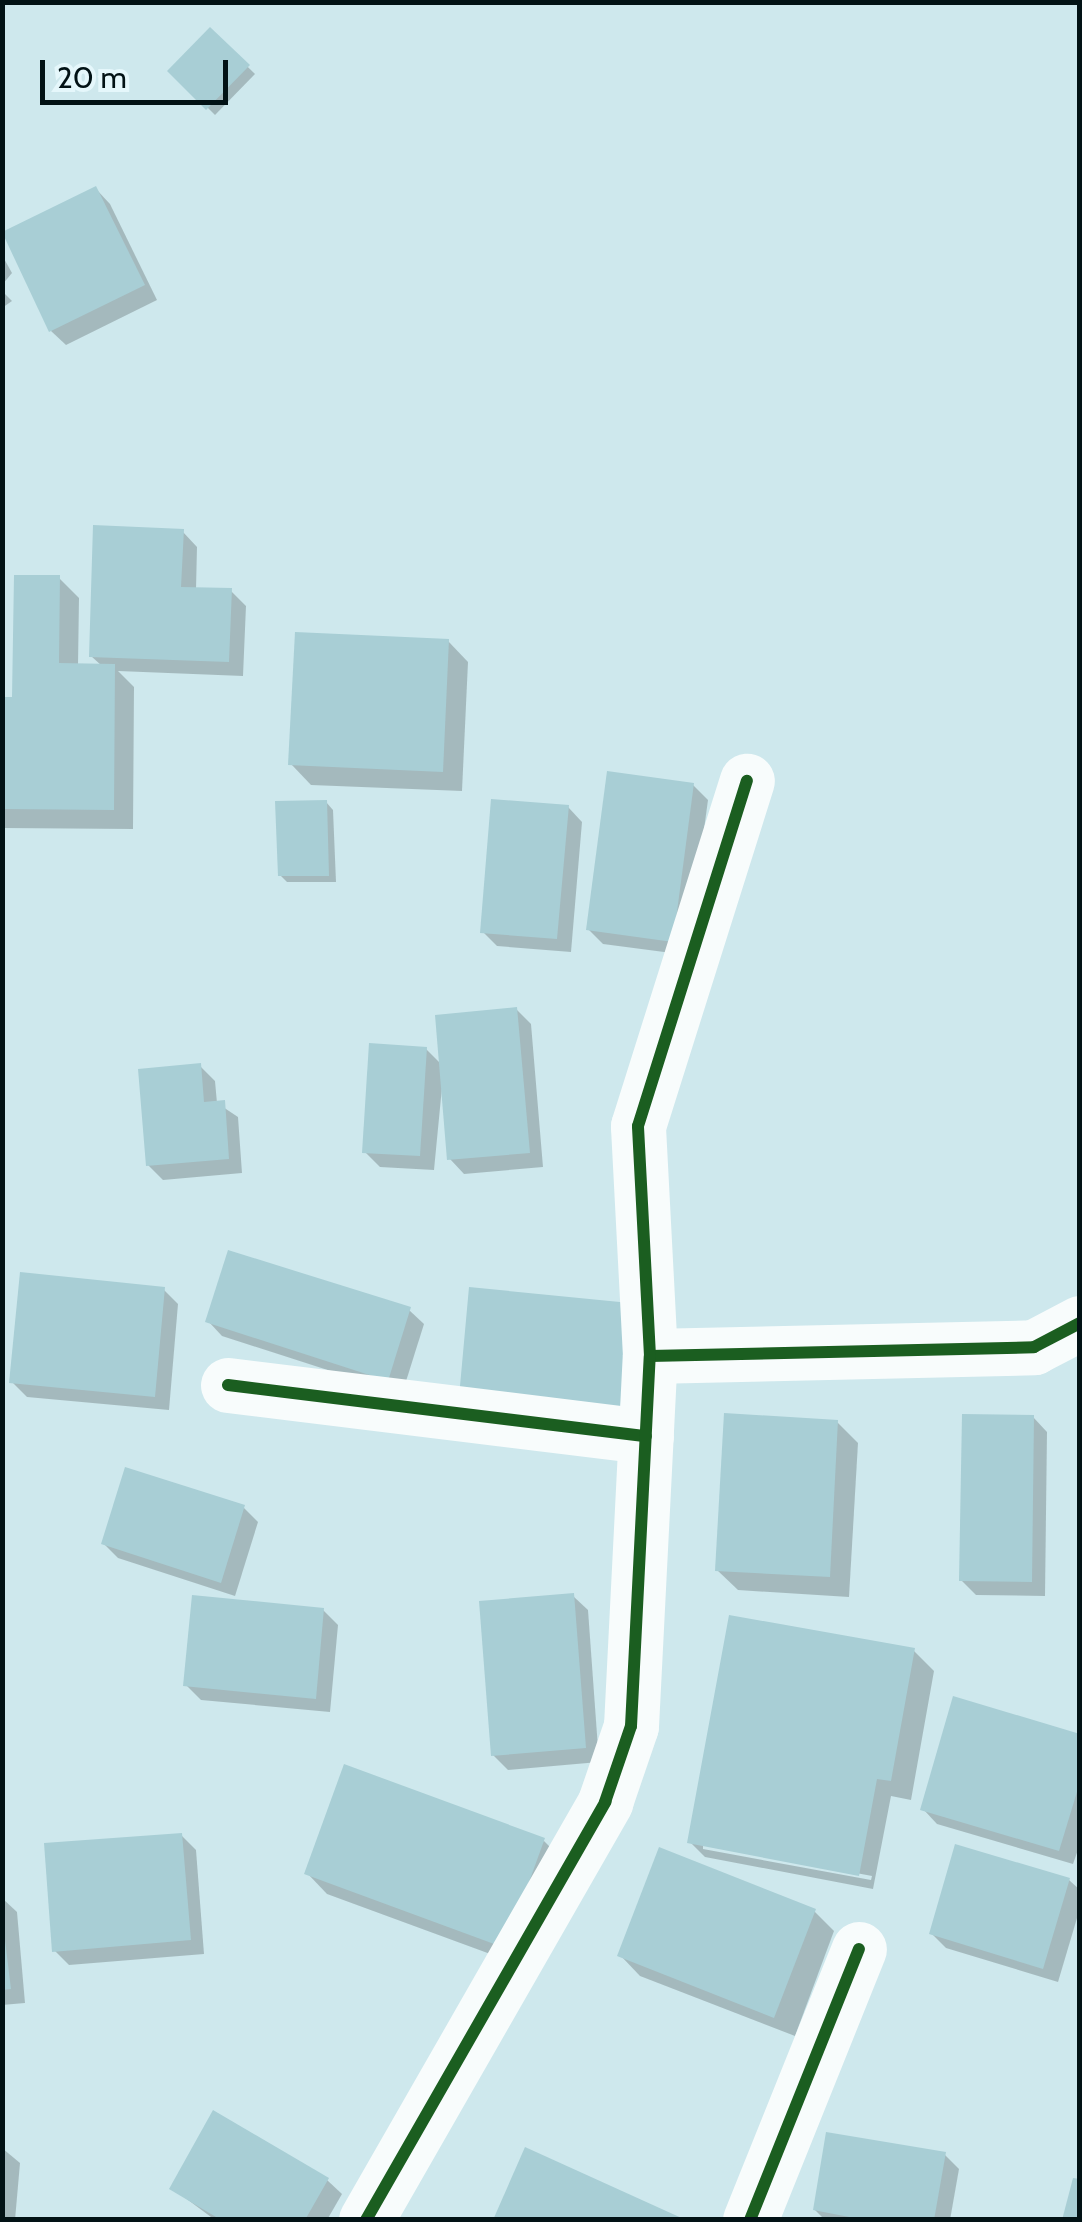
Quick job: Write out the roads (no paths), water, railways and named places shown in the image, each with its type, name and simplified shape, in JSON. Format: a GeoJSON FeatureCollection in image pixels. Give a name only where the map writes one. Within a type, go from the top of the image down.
{"type":"FeatureCollection","features":[{"type":"Feature","properties":{"kind":"street"},"geometry":{"type":"LineString","coordinates":[[366,2220],[605,1802],[631,1726],[650,1356],[638,1126],[747,781]]}},
{"type":"Feature","properties":{"kind":"street"},"geometry":{"type":"LineString","coordinates":[[650,1356],[1034,1347],[1080,1323]]}},
{"type":"Feature","properties":{"kind":"street"},"geometry":{"type":"LineString","coordinates":[[228,1385],[646,1436]]}},
{"type":"Feature","properties":{"kind":"street"},"geometry":{"type":"LineString","coordinates":[[750,2220],[859,1950]]}}]}
